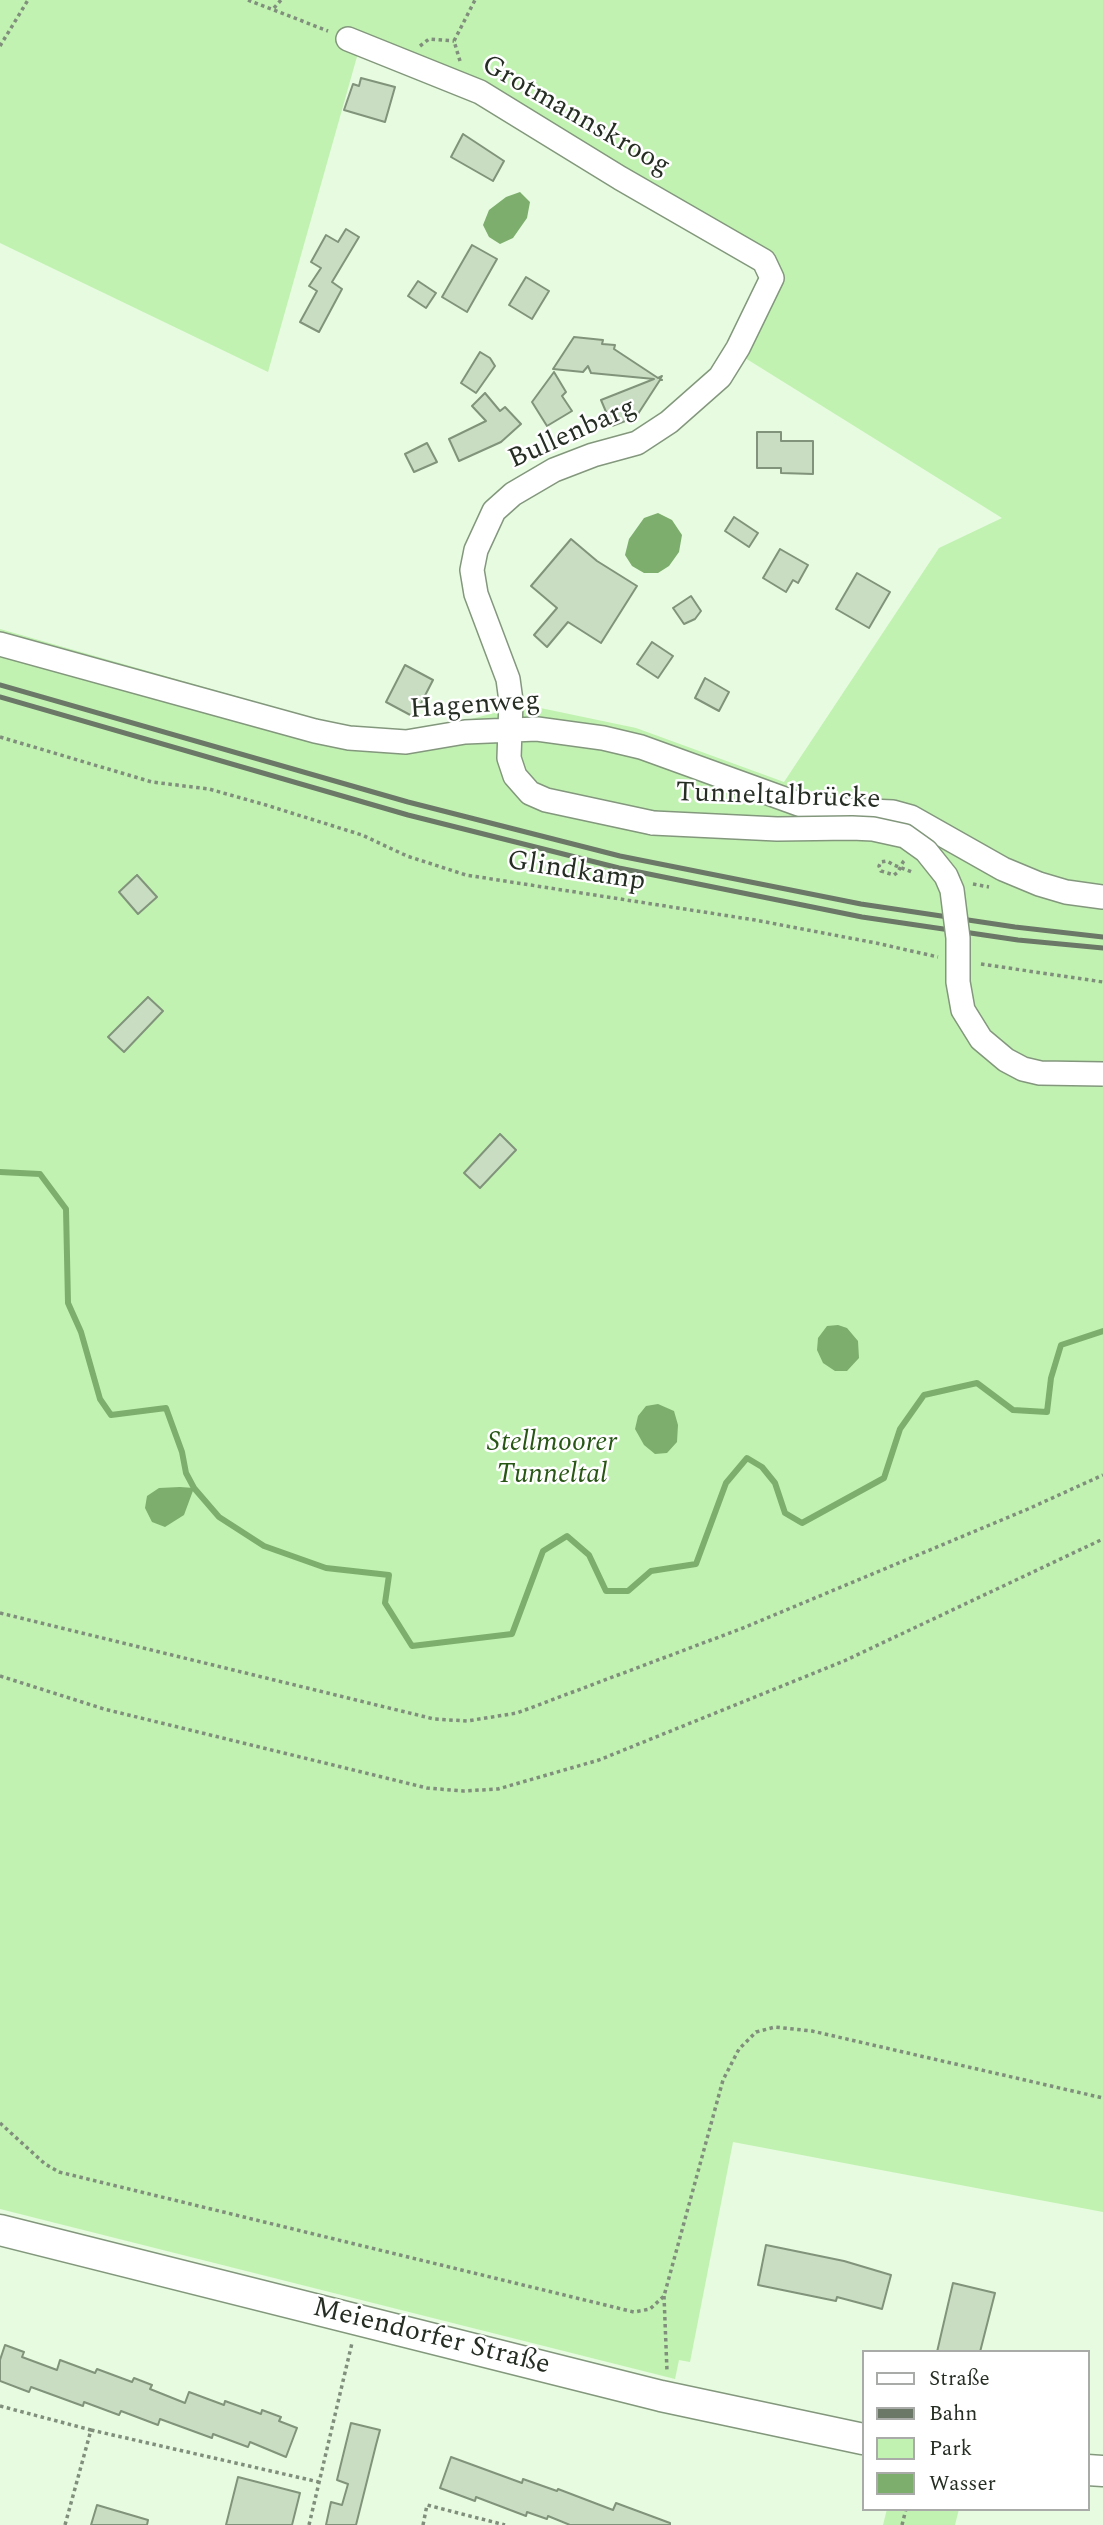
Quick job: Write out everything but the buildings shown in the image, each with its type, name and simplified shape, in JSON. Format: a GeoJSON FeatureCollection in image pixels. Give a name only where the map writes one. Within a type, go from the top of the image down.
{"type":"FeatureCollection","features":[{"type":"Feature","properties":{"kind":"main road","name":"Meiendorfer Straße"},"geometry":{"type":"LineString","coordinates":[[0,2230],[661,2396],[862,2439]]}},
{"type":"Feature","properties":{"kind":"street","name":"Grotmannskroog"},"geometry":{"type":"LineString","coordinates":[[348,39],[480,92],[620,178],[764,261]]}},
{"type":"Feature","properties":{"kind":"street","name":"Bullenbarg"},"geometry":{"type":"LineString","coordinates":[[510,729],[511,701],[508,679],[476,594],[472,570],[476,550],[494,511],[513,494],[554,470],[593,455],[638,443],[668,422],[720,377],[738,348],[772,278],[764,261]]}},
{"type":"Feature","properties":{"kind":"street","name":"Hagenweg"},"geometry":{"type":"LineString","coordinates":[[0,643],[315,731],[349,738],[406,742],[465,732],[537,729],[641,747],[804,806],[893,812],[911,817],[1003,869],[1066,892],[1103,897]]}},
{"type":"Feature","properties":{"kind":"street","name":"Tunneltalbrücke"},"geometry":{"type":"LineString","coordinates":[[510,729],[509,758],[512,768],[530,793],[566,806],[653,823],[777,829],[873,829],[892,832],[916,842],[938,864],[952,890],[958,938],[958,982],[963,1010],[981,1039],[1006,1060],[1023,1069],[1040,1073],[1103,1074]]}},
{"type":"Feature","properties":{"kind":"path"},"geometry":{"type":"LineString","coordinates":[[0,46],[28,0]]}},
{"type":"Feature","properties":{"kind":"path"},"geometry":{"type":"LineString","coordinates":[[248,0],[348,39]]}},
{"type":"Feature","properties":{"kind":"path"},"geometry":{"type":"LineString","coordinates":[[274,8],[281,0]]}},
{"type":"Feature","properties":{"kind":"path"},"geometry":{"type":"LineString","coordinates":[[475,0],[454,41],[461,64],[480,92]]}},
{"type":"Feature","properties":{"kind":"path","name":"Glindkamp"},"geometry":{"type":"LineString","coordinates":[[0,737],[152,782],[209,789],[265,805],[362,835],[407,856],[466,875],[755,920],[939,957]]}},
{"type":"Feature","properties":{"kind":"path"},"geometry":{"type":"LineString","coordinates":[[894,865],[887,861],[878,866],[881,871],[894,875],[904,862]]}},
{"type":"Feature","properties":{"kind":"path"},"geometry":{"type":"LineString","coordinates":[[980,963],[1103,982]]}},
{"type":"Feature","properties":{"kind":"path"},"geometry":{"type":"LineString","coordinates":[[0,1613],[434,1719],[467,1720],[517,1713],[743,1628],[1103,1475]]}},
{"type":"Feature","properties":{"kind":"path"},"geometry":{"type":"LineString","coordinates":[[0,1676],[104,1709],[427,1788],[463,1791],[498,1789],[599,1760],[844,1661],[1103,1539]]}},
{"type":"Feature","properties":{"kind":"path"},"geometry":{"type":"LineString","coordinates":[[665,2380],[668,2370],[664,2296],[723,2080],[739,2049],[756,2032],[775,2027],[812,2031],[1103,2098]]}},
{"type":"Feature","properties":{"kind":"path"},"geometry":{"type":"LineString","coordinates":[[0,2123],[45,2164],[59,2172],[625,2311],[650,2309],[664,2296]]}},
{"type":"Feature","properties":{"kind":"path"},"geometry":{"type":"LineString","coordinates":[[309,2525],[358,2320]]}},
{"type":"Feature","properties":{"kind":"path"},"geometry":{"type":"LineString","coordinates":[[0,2406],[91,2430],[319,2482]]}},
{"type":"Feature","properties":{"kind":"path"},"geometry":{"type":"LineString","coordinates":[[65,2525],[91,2430]]}},
{"type":"Feature","properties":{"kind":"path"},"geometry":{"type":"LineString","coordinates":[[422,2525],[427,2505],[505,2525]]}},
{"type":"Feature","properties":{"kind":"green space","name":"Stellmoorer Tunneltal"},"geometry":{"type":"Polygon","coordinates":[[[0,0],[1103,0],[1103,2212],[733,2142],[690,2362],[679,2360],[675,2379],[0,2209],[0,629],[341,726],[424,731],[526,705],[636,728],[784,782],[939,548],[1002,518],[729,348],[766,275],[475,98],[358,53],[268,372],[0,243],[0,0]]]}},
{"type":"Feature","properties":{"kind":"green space"},"geometry":{"type":"Polygon","coordinates":[[[886,2511],[958,2511],[955,2525],[883,2525],[886,2511]]]}},
{"type":"Feature","properties":{"kind":"water"},"geometry":{"type":"Polygon","coordinates":[[[520,192],[530,202],[527,218],[513,238],[500,244],[489,237],[483,225],[489,210],[506,197],[520,192]]]}},
{"type":"Feature","properties":{"kind":"water"},"geometry":{"type":"Polygon","coordinates":[[[658,513],[672,520],[682,535],[679,552],[669,566],[658,573],[644,573],[632,566],[625,555],[629,539],[644,518],[658,513]]]}},
{"type":"Feature","properties":{"kind":"water"},"geometry":{"type":"Polygon","coordinates":[[[827,1326],[847,1328],[858,1341],[859,1358],[847,1371],[835,1371],[823,1363],[817,1350],[818,1338],[827,1326]]]}},
{"type":"Feature","properties":{"kind":"water"},"geometry":{"type":"Polygon","coordinates":[[[658,1404],[674,1411],[678,1425],[677,1442],[667,1453],[655,1454],[644,1445],[635,1429],[638,1416],[646,1406],[658,1404]]]}},
{"type":"Feature","properties":{"kind":"water"},"geometry":{"type":"Polygon","coordinates":[[[159,1488],[194,1488],[184,1515],[165,1527],[152,1522],[145,1508],[147,1496],[159,1488]]]}},
{"type":"Feature","properties":{"kind":"waterway"},"geometry":{"type":"LineString","coordinates":[[0,1172],[40,1174],[66,1209],[68,1303],[81,1332],[100,1399],[111,1415],[166,1408],[182,1452],[186,1473],[194,1488],[219,1517],[264,1546],[326,1568],[389,1575],[385,1603],[412,1646],[512,1634],[543,1551],[567,1536],[589,1555],[606,1591],[628,1591],[651,1571],[696,1564],[726,1483],[747,1458],[762,1467],[775,1483],[785,1513],[802,1523],[884,1478],[900,1429],[924,1395],[977,1383],[1013,1410],[1047,1412],[1051,1378],[1061,1345],[1103,1331]]}},
{"type":"Feature","properties":{"kind":"railway"},"geometry":{"type":"LineString","coordinates":[[0,685],[408,802],[620,856],[861,904],[1103,937]]}},
{"type":"Feature","properties":{"kind":"railway"},"geometry":{"type":"LineString","coordinates":[[0,697],[408,815],[619,868],[862,917],[1018,940],[1103,948]]}}]}
